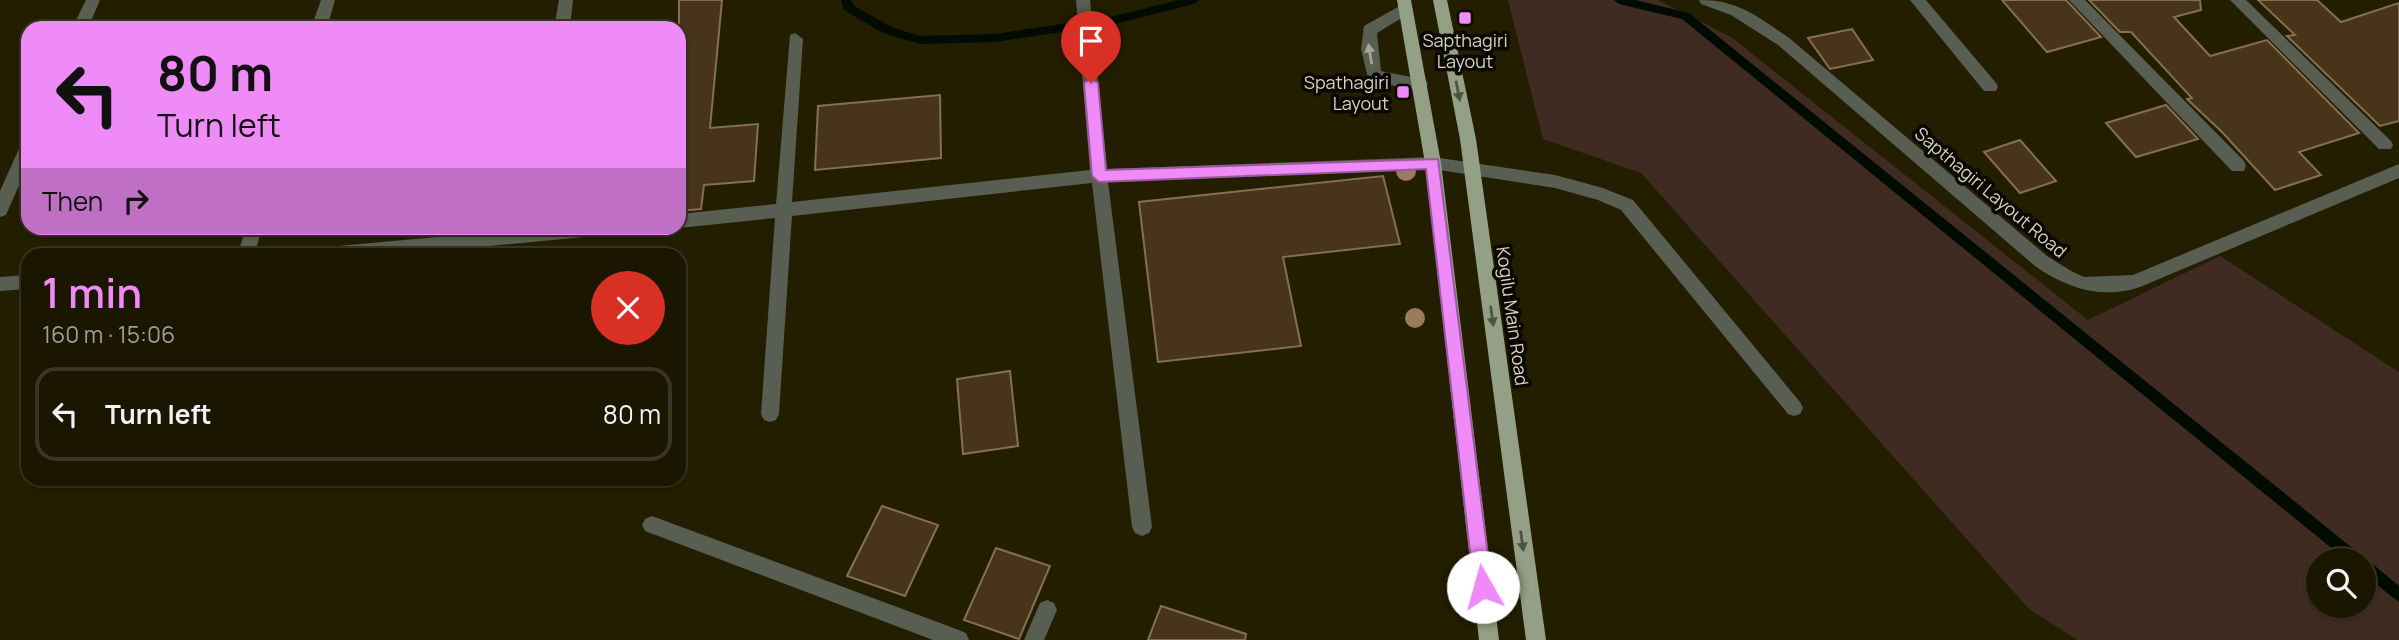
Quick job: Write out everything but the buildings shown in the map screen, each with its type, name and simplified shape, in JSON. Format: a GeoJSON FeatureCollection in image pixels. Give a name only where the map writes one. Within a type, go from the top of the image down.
{"type":"FeatureCollection","features":[{"type":"Feature","properties":{"kind":"main road","name":"Kogilu Main Road"},"geometry":{"type":"LineString","coordinates":[[1440,0],[1472,172],[1536,640]]}},
{"type":"Feature","properties":{"kind":"main road"},"geometry":{"type":"LineString","coordinates":[[1404,4],[1433,163],[1489,640]]}},
{"type":"Feature","properties":{"kind":"street"},"geometry":{"type":"LineString","coordinates":[[83,21],[93,0]]}},
{"type":"Feature","properties":{"kind":"street"},"geometry":{"type":"LineString","coordinates":[[321,21],[328,0]]}},
{"type":"Feature","properties":{"kind":"street"},"geometry":{"type":"LineString","coordinates":[[563,21],[566,0]]}},
{"type":"Feature","properties":{"kind":"street","name":"Sapthagiri Layout Road"},"geometry":{"type":"LineString","coordinates":[[1706,0],[1736,11],[1783,41],[2041,261],[2064,278],[2095,287],[2134,282],[2399,171]]}},
{"type":"Feature","properties":{"kind":"street"},"geometry":{"type":"LineString","coordinates":[[1917,0],[1990,87]]}},
{"type":"Feature","properties":{"kind":"street"},"geometry":{"type":"LineString","coordinates":[[2076,0],[2238,166]]}},
{"type":"Feature","properties":{"kind":"street"},"geometry":{"type":"LineString","coordinates":[[2237,0],[2385,145]]}},
{"type":"Feature","properties":{"kind":"street"},"geometry":{"type":"LineString","coordinates":[[1404,4],[1367,32],[1374,74],[1420,84]]}},
{"type":"Feature","properties":{"kind":"street"},"geometry":{"type":"LineString","coordinates":[[1083,6],[1099,176],[1142,527]]}},
{"type":"Feature","properties":{"kind":"street"},"geometry":{"type":"LineString","coordinates":[[770,414],[794,39]]}},
{"type":"Feature","properties":{"kind":"street"},"geometry":{"type":"LineString","coordinates":[[0,211],[21,163]]}},
{"type":"Feature","properties":{"kind":"street"},"geometry":{"type":"LineString","coordinates":[[686,220],[1099,176],[1433,163],[1472,172],[1545,178],[1598,191],[1627,205],[1794,408]]}},
{"type":"Feature","properties":{"kind":"street"},"geometry":{"type":"LineString","coordinates":[[378,248],[495,235]]}},
{"type":"Feature","properties":{"kind":"street"},"geometry":{"type":"LineString","coordinates":[[0,284],[21,282]]}},
{"type":"Feature","properties":{"kind":"street"},"geometry":{"type":"LineString","coordinates":[[652,525],[959,640]]}},
{"type":"Feature","properties":{"kind":"street"},"geometry":{"type":"LineString","coordinates":[[1034,640],[1047,610]]}},
{"type":"Feature","properties":{"kind":"shaded area"},"geometry":{"type":"Polygon","coordinates":[[[1508,0],[1658,0],[1731,37],[2088,320],[2220,256],[2399,372],[2399,640],[2078,640],[2029,609],[1641,173],[1543,139],[1508,0]]]}},
{"type":"Feature","properties":{"kind":"waterway"},"geometry":{"type":"LineString","coordinates":[[846,0],[848,7],[887,30],[920,40],[995,38],[1115,20],[1194,0]]}},
{"type":"Feature","properties":{"kind":"waterway"},"geometry":{"type":"LineString","coordinates":[[1619,0],[1685,16],[2341,548]]}},
{"type":"Feature","properties":{"kind":"waterway"},"geometry":{"type":"LineString","coordinates":[[2376,576],[2399,595]]}},
{"type":"Feature","properties":{"kind":"place","name":"Sapthagiri Layout"},"geometry":{"type":"Point","coordinates":[1465,18]}},
{"type":"Feature","properties":{"kind":"place","name":"Spathagiri Layout"},"geometry":{"type":"Point","coordinates":[1403,92]}},
{"type":"Feature","properties":{"kind":"route"},"geometry":{"type":"LineString","coordinates":[[1091,83],[1099,176],[1433,163],[1483,587]]}}]}
